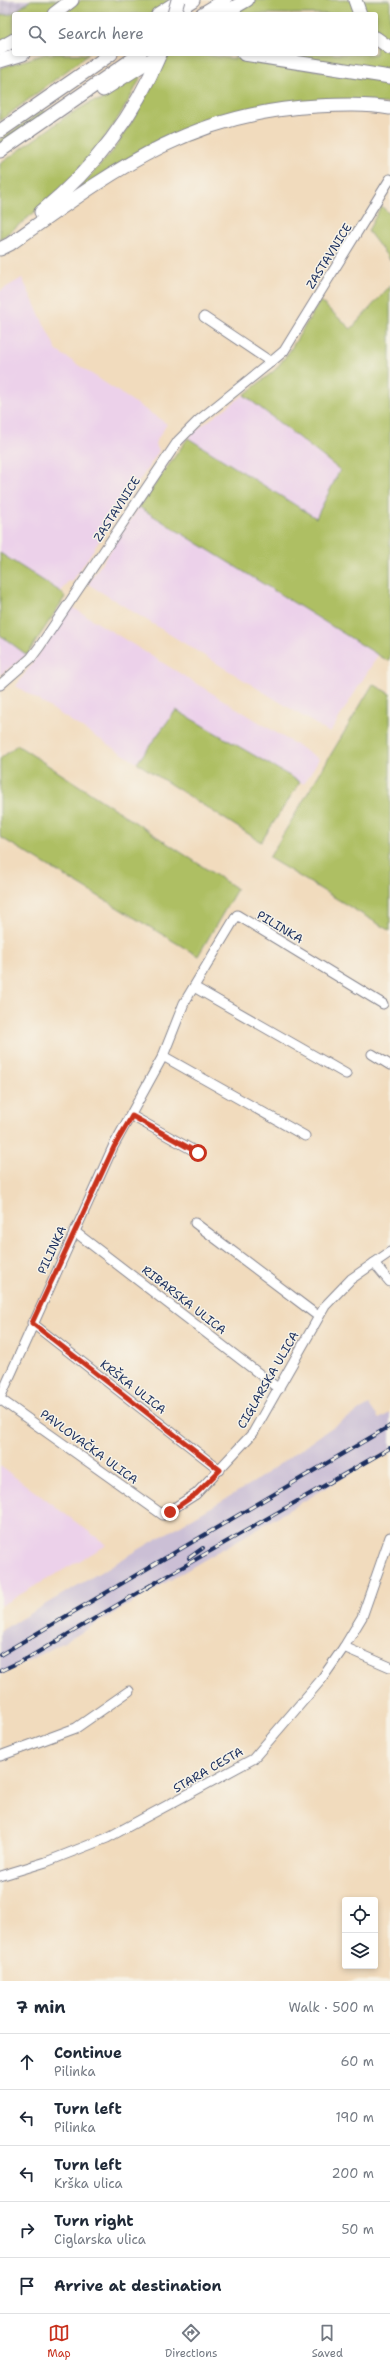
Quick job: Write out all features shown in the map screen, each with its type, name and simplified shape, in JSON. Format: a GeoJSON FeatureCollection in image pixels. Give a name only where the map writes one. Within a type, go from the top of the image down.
{"type":"FeatureCollection","features":[{"type":"Feature","properties":{"kind":"highway"},"geometry":{"type":"LineString","coordinates":[[57,12],[72,0]]}},
{"type":"Feature","properties":{"kind":"highway"},"geometry":{"type":"LineString","coordinates":[[161,12],[179,0]]}},
{"type":"Feature","properties":{"kind":"highway"},"geometry":{"type":"LineString","coordinates":[[175,12],[179,0]]}},
{"type":"Feature","properties":{"kind":"highway"},"geometry":{"type":"LineString","coordinates":[[173,12],[193,0]]}},
{"type":"Feature","properties":{"kind":"highway"},"geometry":{"type":"LineString","coordinates":[[205,12],[225,0]]}},
{"type":"Feature","properties":{"kind":"highway"},"geometry":{"type":"LineString","coordinates":[[226,12],[247,0]]}},
{"type":"Feature","properties":{"kind":"highway"},"geometry":{"type":"LineString","coordinates":[[355,0],[359,12]]}},
{"type":"Feature","properties":{"kind":"highway"},"geometry":{"type":"LineString","coordinates":[[378,39],[390,48]]}},
{"type":"Feature","properties":{"kind":"highway"},"geometry":{"type":"LineString","coordinates":[[0,48],[12,41]]}},
{"type":"Feature","properties":{"kind":"highway"},"geometry":{"type":"LineString","coordinates":[[0,61],[16,56]]}},
{"type":"Feature","properties":{"kind":"highway"},"geometry":{"type":"LineString","coordinates":[[48,97],[70,74],[95,56]]}},
{"type":"Feature","properties":{"kind":"highway"},"geometry":{"type":"LineString","coordinates":[[0,131],[108,56]]}},
{"type":"Feature","properties":{"kind":"highway"},"geometry":{"type":"LineString","coordinates":[[0,151],[137,56]]}},
{"type":"Feature","properties":{"kind":"highway"},"geometry":{"type":"LineString","coordinates":[[62,109],[97,93],[157,56]]}},
{"type":"Feature","properties":{"kind":"highway"},"geometry":{"type":"LineString","coordinates":[[0,245],[61,196],[86,172],[105,150],[127,118],[159,56]]}},
{"type":"Feature","properties":{"kind":"highway"},"geometry":{"type":"LineString","coordinates":[[257,56],[390,77]]}},
{"type":"Feature","properties":{"kind":"highway"},"geometry":{"type":"LineString","coordinates":[[0,249],[10,244],[126,164],[154,149],[208,127],[287,108],[343,105],[390,108]]}},
{"type":"Feature","properties":{"kind":"street","name":"ZASTAVNICE"},"geometry":{"type":"LineString","coordinates":[[0,685],[31,658],[40,646],[178,442],[198,420],[284,351],[390,179]]}},
{"type":"Feature","properties":{"kind":"street"},"geometry":{"type":"LineString","coordinates":[[204,318],[272,362]]}},
{"type":"Feature","properties":{"kind":"street","name":"PILINKA"},"geometry":{"type":"LineString","coordinates":[[0,1398],[74,1231],[114,1147],[163,1056],[177,1018],[237,915],[383,1004]]}},
{"type":"Feature","properties":{"kind":"street"},"geometry":{"type":"LineString","coordinates":[[194,987],[346,1074]]}},
{"type":"Feature","properties":{"kind":"street"},"geometry":{"type":"LineString","coordinates":[[372,1054],[390,1065]]}},
{"type":"Feature","properties":{"kind":"street"},"geometry":{"type":"LineString","coordinates":[[163,1056],[305,1136]]}},
{"type":"Feature","properties":{"kind":"street"},"geometry":{"type":"LineString","coordinates":[[132,1116],[198,1153]]}},
{"type":"Feature","properties":{"kind":"street"},"geometry":{"type":"LineString","coordinates":[[195,1223],[318,1316]]}},
{"type":"Feature","properties":{"kind":"street","name":"RIBARSKA ULICA"},"geometry":{"type":"LineString","coordinates":[[74,1231],[279,1389]]}},
{"type":"Feature","properties":{"kind":"street","name":"CIGLARSKA ULICA"},"geometry":{"type":"LineString","coordinates":[[162,1515],[196,1494],[253,1433],[279,1389],[318,1316],[345,1284],[390,1252]]}},
{"type":"Feature","properties":{"kind":"street"},"geometry":{"type":"LineString","coordinates":[[374,1263],[390,1282]]}},
{"type":"Feature","properties":{"kind":"street","name":"KRŠKA ULICA"},"geometry":{"type":"LineString","coordinates":[[32,1323],[220,1470]]}},
{"type":"Feature","properties":{"kind":"street","name":"PAVLOVAČKA ULICA"},"geometry":{"type":"LineString","coordinates":[[0,1398],[162,1515]]}},
{"type":"Feature","properties":{"kind":"street","name":"STARA CESTA"},"geometry":{"type":"LineString","coordinates":[[0,1876],[46,1862],[107,1838],[246,1764],[261,1750],[311,1691],[344,1647],[362,1617],[390,1537]]}},
{"type":"Feature","properties":{"kind":"street"},"geometry":{"type":"LineString","coordinates":[[344,1647],[390,1667]]}},
{"type":"Feature","properties":{"kind":"street"},"geometry":{"type":"LineString","coordinates":[[0,1756],[76,1728],[129,1691]]}},
{"type":"Feature","properties":{"kind":"shaded area"},"geometry":{"type":"Polygon","coordinates":[[[0,0],[31,0],[15,12],[12,12],[12,14],[0,15],[0,0]]]}},
{"type":"Feature","properties":{"kind":"shaded area"},"geometry":{"type":"Polygon","coordinates":[[[22,278],[57,351],[167,424],[155,443],[159,451],[72,582],[68,581],[61,592],[0,553],[0,291],[22,278]]]}},
{"type":"Feature","properties":{"kind":"shaded area"},"geometry":{"type":"Polygon","coordinates":[[[244,395],[340,471],[316,518],[188,438],[200,427],[244,395]]]}},
{"type":"Feature","properties":{"kind":"shaded area"},"geometry":{"type":"Polygon","coordinates":[[[139,507],[378,655],[330,733],[88,584],[139,507]]]}},
{"type":"Feature","properties":{"kind":"shaded area"},"geometry":{"type":"Polygon","coordinates":[[[72,607],[319,759],[304,784],[176,710],[137,763],[16,686],[72,607]]]}},
{"type":"Feature","properties":{"kind":"shaded area"},"geometry":{"type":"Polygon","coordinates":[[[0,635],[27,655],[0,675],[0,635]]]}},
{"type":"Feature","properties":{"kind":"shaded area"},"geometry":{"type":"Polygon","coordinates":[[[369,1405],[379,1419],[390,1413],[390,1450],[72,1638],[0,1675],[0,1631],[254,1482],[331,1428],[369,1405]]]}},
{"type":"Feature","properties":{"kind":"shaded area"},"geometry":{"type":"Polygon","coordinates":[[[0,1466],[107,1545],[0,1606],[0,1466]]]}},
{"type":"Feature","properties":{"kind":"green space"},"geometry":{"type":"Polygon","coordinates":[[[31,0],[62,0],[47,12],[15,12],[31,0]]]}},
{"type":"Feature","properties":{"kind":"green space"},"geometry":{"type":"Polygon","coordinates":[[[81,0],[172,0],[155,12],[66,12],[81,0]]]}},
{"type":"Feature","properties":{"kind":"green space"},"geometry":{"type":"Polygon","coordinates":[[[252,0],[352,0],[355,12],[231,12],[252,0]]]}},
{"type":"Feature","properties":{"kind":"green space"},"geometry":{"type":"Polygon","coordinates":[[[360,0],[390,0],[390,43],[378,34],[378,12],[363,12],[360,0]]]}},
{"type":"Feature","properties":{"kind":"green space"},"geometry":{"type":"Polygon","coordinates":[[[12,14],[12,35],[0,42],[0,15],[12,14]]]}},
{"type":"Feature","properties":{"kind":"green space"},"geometry":{"type":"Polygon","coordinates":[[[378,44],[390,53],[390,72],[288,56],[378,56],[378,44]]]}},
{"type":"Feature","properties":{"kind":"green space"},"geometry":{"type":"Polygon","coordinates":[[[39,56],[86,56],[0,121],[0,68],[39,56]]]}},
{"type":"Feature","properties":{"kind":"green space"},"geometry":{"type":"Polygon","coordinates":[[[166,56],[214,56],[234,59],[234,57],[390,82],[390,103],[258,108],[77,190],[113,151],[153,85],[166,56]]]}},
{"type":"Feature","properties":{"kind":"green space"},"geometry":{"type":"Polygon","coordinates":[[[145,68],[118,118],[84,163],[44,204],[0,239],[0,164],[67,116],[93,101],[101,101],[102,97],[145,68]]]}},
{"type":"Feature","properties":{"kind":"green space"},"geometry":{"type":"Polygon","coordinates":[[[43,110],[46,113],[0,144],[0,140],[43,110]]]}},
{"type":"Feature","properties":{"kind":"green space"},"geometry":{"type":"Polygon","coordinates":[[[381,206],[390,214],[390,260],[368,231],[381,206]]]}},
{"type":"Feature","properties":{"kind":"green space"},"geometry":{"type":"Polygon","coordinates":[[[390,286],[390,657],[388,661],[139,507],[188,438],[316,518],[340,470],[244,395],[275,370],[289,352],[320,301],[351,329],[390,286]]]}},
{"type":"Feature","properties":{"kind":"green space"},"geometry":{"type":"Polygon","coordinates":[[[0,553],[61,592],[65,597],[27,655],[0,635],[0,553]]]}},
{"type":"Feature","properties":{"kind":"green space"},"geometry":{"type":"Polygon","coordinates":[[[373,684],[390,694],[390,931],[269,858],[373,684]]]}},
{"type":"Feature","properties":{"kind":"green space"},"geometry":{"type":"Polygon","coordinates":[[[176,710],[300,782],[261,842],[137,763],[176,710]]]}},
{"type":"Feature","properties":{"kind":"green space"},"geometry":{"type":"Polygon","coordinates":[[[17,745],[237,889],[198,956],[0,837],[0,759],[17,745]]]}},
{"type":"Feature","properties":{"kind":"railway"},"geometry":{"type":"LineString","coordinates":[[0,1655],[390,1426]]}},
{"type":"Feature","properties":{"kind":"railway"},"geometry":{"type":"LineString","coordinates":[[146,1588],[390,1448]]}},
{"type":"Feature","properties":{"kind":"railway"},"geometry":{"type":"LineString","coordinates":[[189,1558],[203,1548]]}},
{"type":"Feature","properties":{"kind":"railway"},"geometry":{"type":"LineString","coordinates":[[0,1671],[28,1658],[151,1585]]}},
{"type":"Feature","properties":{"kind":"route"},"geometry":{"type":"LineString","coordinates":[[170,1512],[196,1494],[220,1470],[32,1323],[114,1147],[132,1116],[198,1153]]}}]}
